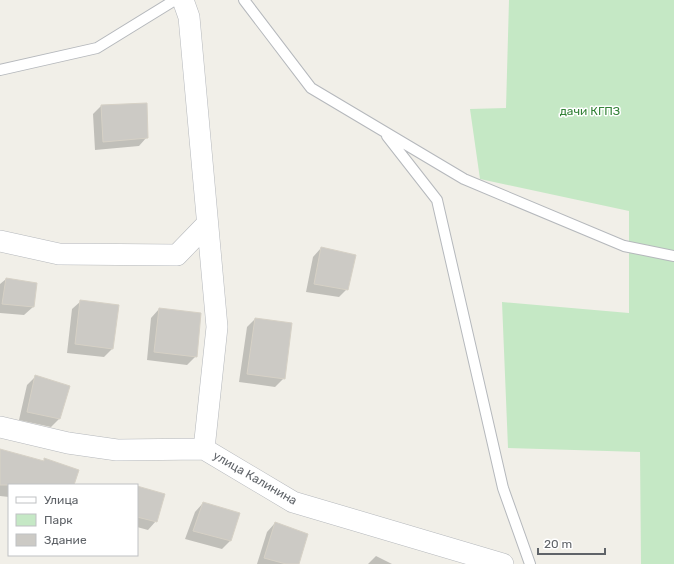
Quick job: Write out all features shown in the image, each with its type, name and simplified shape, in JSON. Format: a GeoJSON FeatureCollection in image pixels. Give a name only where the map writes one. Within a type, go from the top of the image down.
{"type":"FeatureCollection","features":[{"type":"Feature","properties":{"kind":"street"},"geometry":{"type":"LineString","coordinates":[[183,0],[188,17],[217,327],[204,449]]}},
{"type":"Feature","properties":{"kind":"street"},"geometry":{"type":"LineString","coordinates":[[0,241],[59,254],[177,255],[207,224]]}},
{"type":"Feature","properties":{"kind":"street","name":"улица Калинина"},"geometry":{"type":"LineString","coordinates":[[0,427],[68,443],[117,450],[204,449],[293,502],[503,564]]}},
{"type":"Feature","properties":{"kind":"lane"},"geometry":{"type":"LineString","coordinates":[[0,70],[96,48],[175,0]]}},
{"type":"Feature","properties":{"kind":"lane"},"geometry":{"type":"LineString","coordinates":[[244,0],[311,88],[383,131],[464,179],[624,246],[674,256]]}},
{"type":"Feature","properties":{"kind":"lane"},"geometry":{"type":"LineString","coordinates":[[383,131],[437,200],[503,488],[530,564]]}},
{"type":"Feature","properties":{"kind":"green space","name":"дачи КГПЗ"},"geometry":{"type":"Polygon","coordinates":[[[509,0],[674,0],[674,564],[641,564],[640,452],[508,448],[502,302],[629,313],[629,211],[480,179],[470,109],[506,108],[509,0]]]}},
{"type":"Feature","properties":{"kind":"building"},"geometry":{"type":"Polygon","coordinates":[[[147,103],[148,138],[103,142],[101,105],[147,103]]]}},
{"type":"Feature","properties":{"kind":"building"},"geometry":{"type":"Polygon","coordinates":[[[321,247],[356,255],[348,290],[314,284],[321,247]]]}},
{"type":"Feature","properties":{"kind":"building"},"geometry":{"type":"Polygon","coordinates":[[[6,278],[37,283],[34,307],[2,304],[6,278]]]}},
{"type":"Feature","properties":{"kind":"building"},"geometry":{"type":"Polygon","coordinates":[[[80,300],[119,305],[113,349],[75,344],[80,300]]]}},
{"type":"Feature","properties":{"kind":"building"},"geometry":{"type":"Polygon","coordinates":[[[159,308],[201,313],[197,357],[154,352],[159,308]]]}},
{"type":"Feature","properties":{"kind":"building"},"geometry":{"type":"Polygon","coordinates":[[[255,318],[292,323],[285,379],[247,374],[255,318]]]}},
{"type":"Feature","properties":{"kind":"building"},"geometry":{"type":"Polygon","coordinates":[[[35,375],[70,386],[60,419],[27,412],[35,375]]]}},
{"type":"Feature","properties":{"kind":"building"},"geometry":{"type":"Polygon","coordinates":[[[0,449],[44,461],[44,458],[79,470],[74,484],[0,485],[0,449]]]}},
{"type":"Feature","properties":{"kind":"building"},"geometry":{"type":"Polygon","coordinates":[[[138,486],[165,494],[157,522],[138,517],[138,486]]]}},
{"type":"Feature","properties":{"kind":"building"},"geometry":{"type":"Polygon","coordinates":[[[203,502],[240,513],[231,541],[193,531],[203,502]]]}},
{"type":"Feature","properties":{"kind":"building"},"geometry":{"type":"Polygon","coordinates":[[[275,522],[308,534],[299,564],[286,564],[264,558],[275,522]]]}}]}
